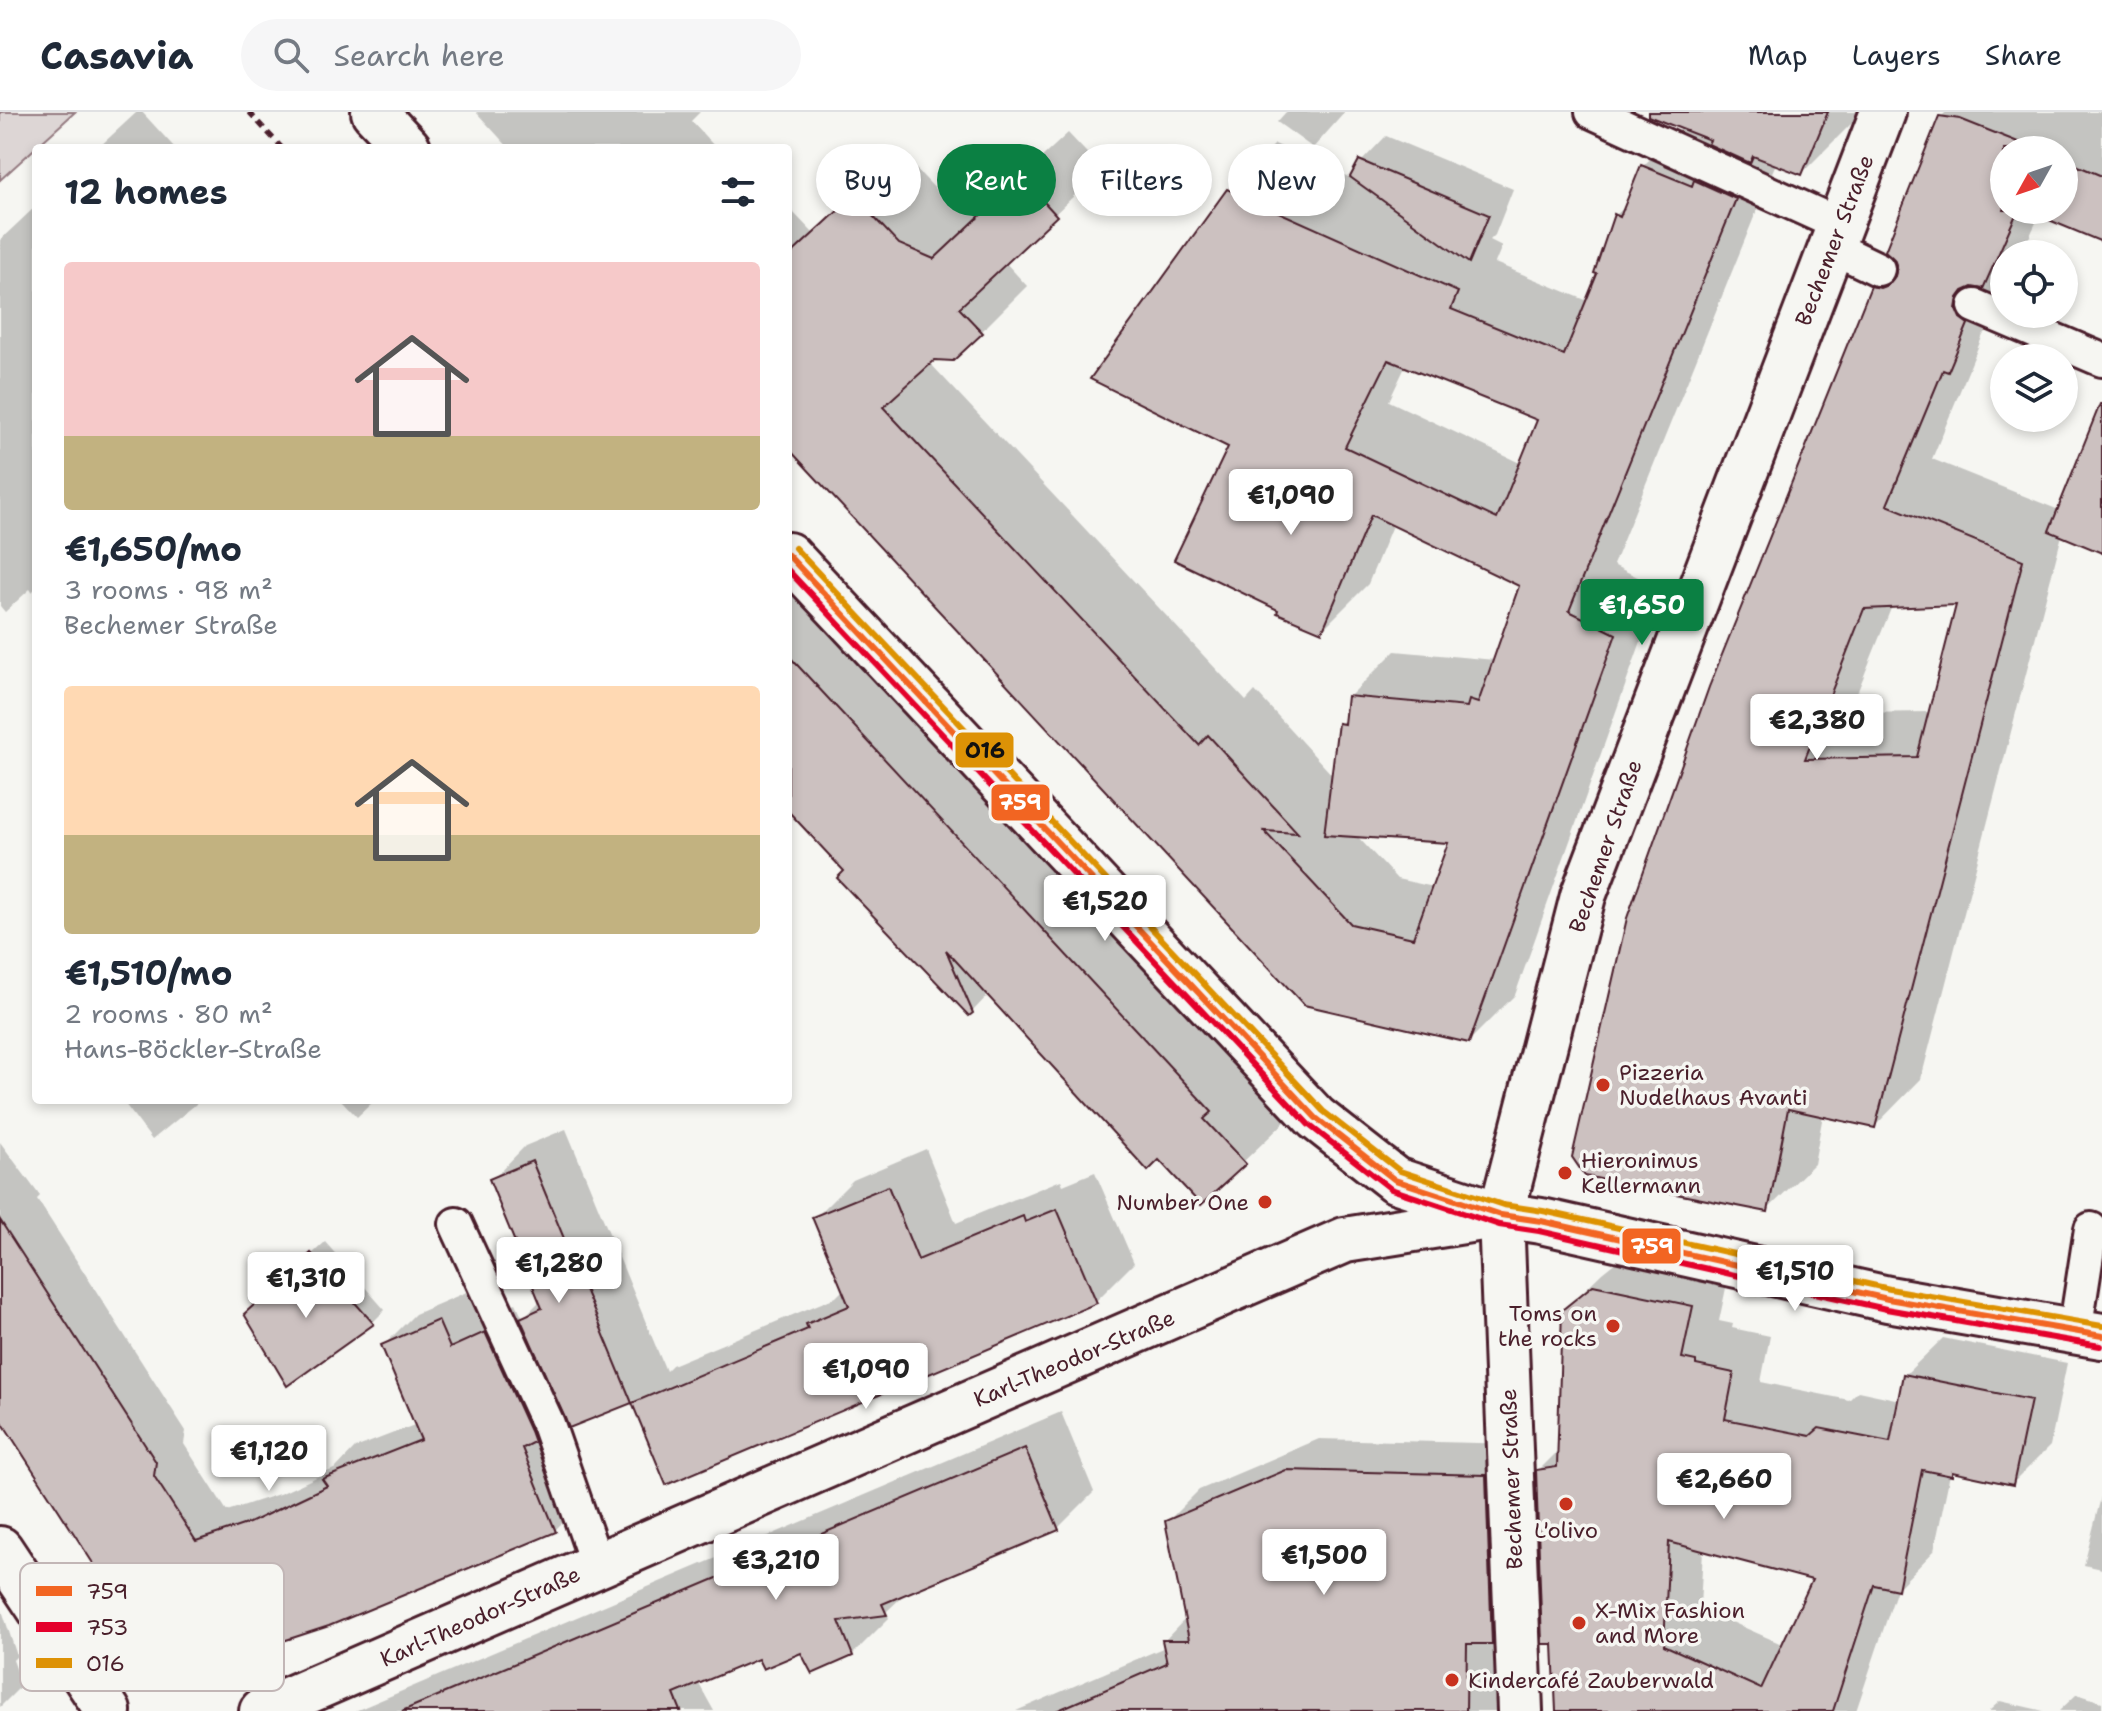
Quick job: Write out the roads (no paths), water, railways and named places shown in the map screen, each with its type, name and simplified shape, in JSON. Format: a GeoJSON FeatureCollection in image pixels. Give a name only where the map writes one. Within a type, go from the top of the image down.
{"type":"FeatureCollection","features":[{"type":"Feature","properties":{"kind":"street"},"geometry":{"type":"LineString","coordinates":[[374,112],[404,144]]}},
{"type":"Feature","properties":{"kind":"street","name":"Bechemer Straße"},"geometry":{"type":"LineString","coordinates":[[1520,1711],[1501,1215],[1583,896],[1883,112]]}},
{"type":"Feature","properties":{"kind":"street"},"geometry":{"type":"LineString","coordinates":[[792,559],[1316,1118],[1395,1180],[1501,1215],[1541,1221],[1888,1299],[2088,1334]]}},
{"type":"Feature","properties":{"kind":"street","name":"Karl-Theodor-Straße"},"geometry":{"type":"LineString","coordinates":[[262,1711],[1345,1240],[1501,1215]]}},
{"type":"Feature","properties":{"kind":"street"},"geometry":{"type":"LineString","coordinates":[[0,1549],[20,1579]]}},
{"type":"Feature","properties":{"kind":"street"},"geometry":{"type":"LineString","coordinates":[[95,1691],[108,1711]]}},
{"type":"Feature","properties":{"kind":"lane"},"geometry":{"type":"LineString","coordinates":[[1592,112],[1836,236],[1878,269]]}},
{"type":"Feature","properties":{"kind":"lane"},"geometry":{"type":"LineString","coordinates":[[1975,306],[2102,360]]}},
{"type":"Feature","properties":{"kind":"lane"},"geometry":{"type":"LineString","coordinates":[[456,1224],[548,1424],[597,1565]]}},
{"type":"Feature","properties":{"kind":"lane"},"geometry":{"type":"LineString","coordinates":[[2088,1334],[2091,1229]]}},
{"type":"Feature","properties":{"kind":"place","name":"Pizzeria Nudelhaus Avanti"},"geometry":{"type":"Point","coordinates":[1603,1085]}},
{"type":"Feature","properties":{"kind":"place","name":"Hieronimus Kellermann"},"geometry":{"type":"Point","coordinates":[1565,1173]}},
{"type":"Feature","properties":{"kind":"place","name":"Number One"},"geometry":{"type":"Point","coordinates":[1265,1202]}},
{"type":"Feature","properties":{"kind":"place","name":"Toms on the rocks"},"geometry":{"type":"Point","coordinates":[1613,1326]}},
{"type":"Feature","properties":{"kind":"place","name":"L'olivo"},"geometry":{"type":"Point","coordinates":[1566,1504]}},
{"type":"Feature","properties":{"kind":"place","name":"X-Mix Fashion and More"},"geometry":{"type":"Point","coordinates":[1579,1623]}},
{"type":"Feature","properties":{"kind":"place","name":"Kindercafé Zauberwald"},"geometry":{"type":"Point","coordinates":[1452,1680]}}]}
